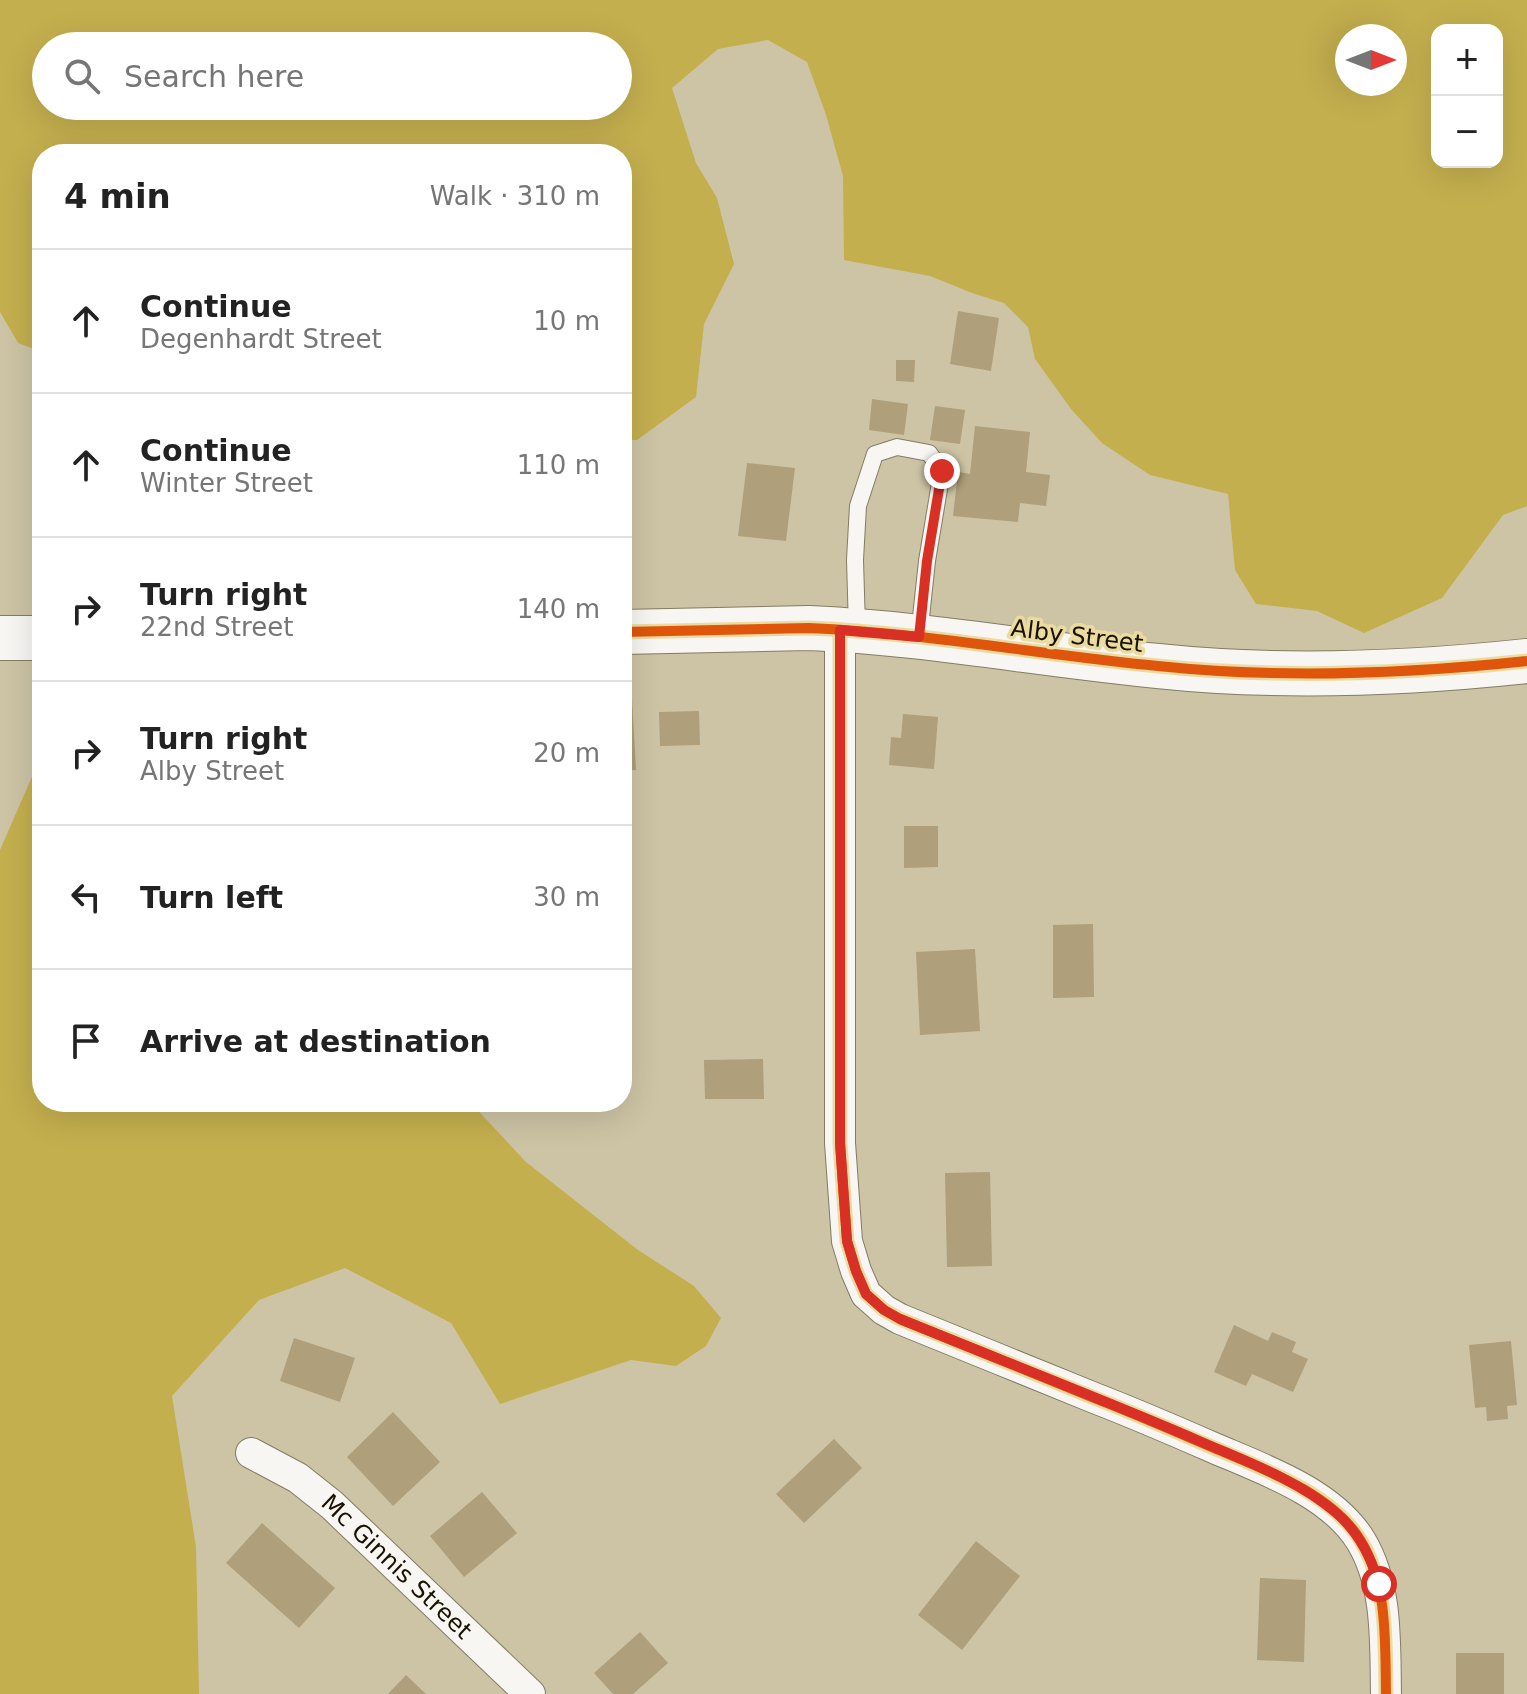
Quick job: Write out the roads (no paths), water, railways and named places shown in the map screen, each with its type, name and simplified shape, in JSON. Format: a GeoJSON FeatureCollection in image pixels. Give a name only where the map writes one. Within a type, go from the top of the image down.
{"type":"FeatureCollection","features":[{"type":"Feature","properties":{"kind":"street","name":"Alby Street"},"geometry":{"type":"LineString","coordinates":[[632,632],[809,628],[919,637],[1160,667],[1274,673],[1334,674],[1465,668],[1527,661]]}},
{"type":"Feature","properties":{"kind":"street"},"geometry":{"type":"LineString","coordinates":[[848,631],[840,1143],[847,1241],[866,1294],[900,1319],[1262,1469],[1321,1501],[1344,1520],[1360,1540],[1374,1568],[1385,1636],[1386,1694]]}},
{"type":"Feature","properties":{"kind":"street"},"geometry":{"type":"LineString","coordinates":[[0,638],[32,638]]}},
{"type":"Feature","properties":{"kind":"street","name":"Mc Ginnis Street"},"geometry":{"type":"LineString","coordinates":[[251,1453],[298,1478],[332,1505],[530,1694]]}},
{"type":"Feature","properties":{"kind":"lane"},"geometry":{"type":"LineString","coordinates":[[848,631],[858,506],[875,454],[897,447],[929,453],[942,471],[927,561],[919,637]]}}]}
